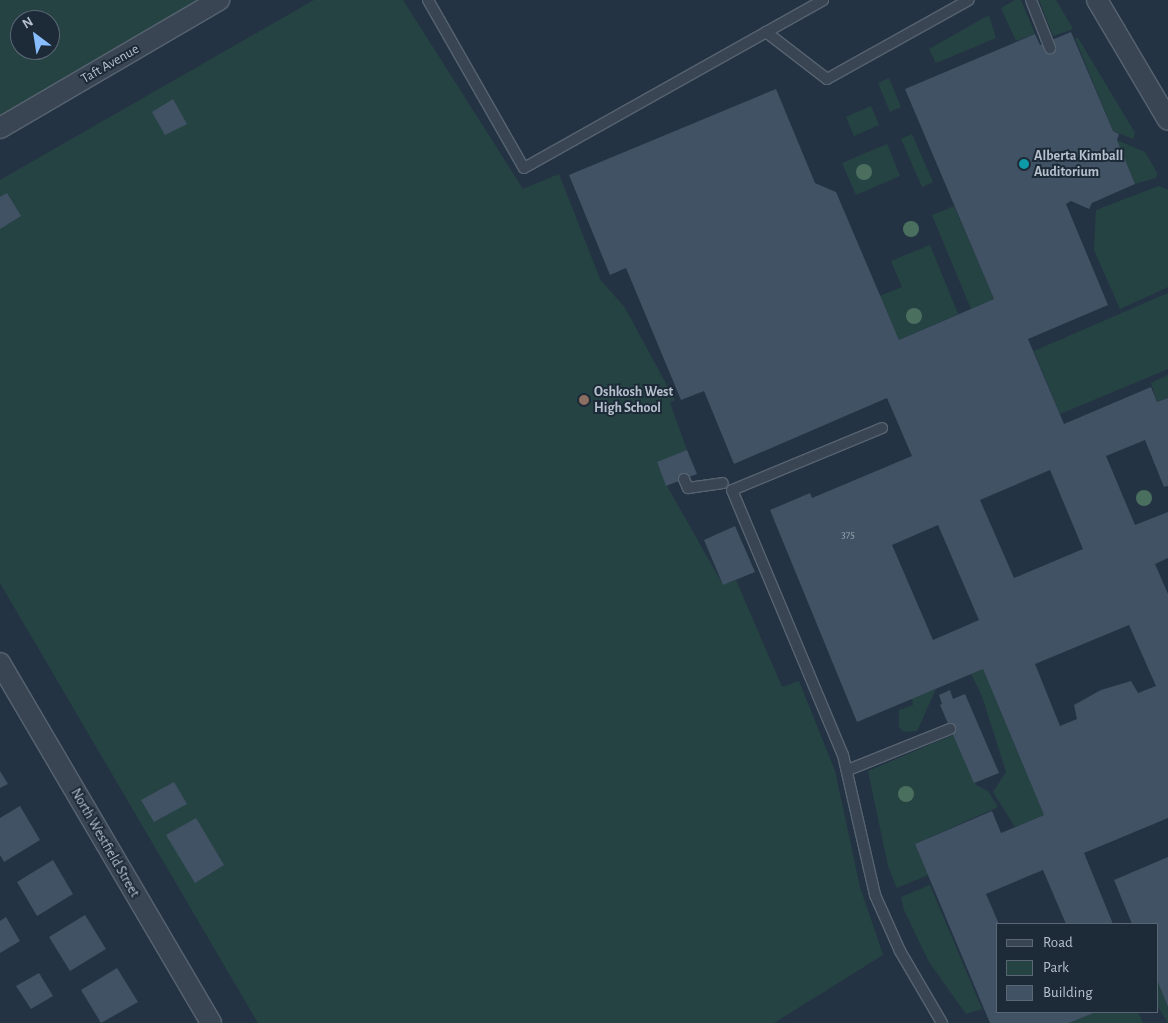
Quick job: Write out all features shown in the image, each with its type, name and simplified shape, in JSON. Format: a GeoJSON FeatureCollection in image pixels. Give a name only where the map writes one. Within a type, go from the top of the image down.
{"type":"FeatureCollection","features":[{"type":"Feature","properties":{"kind":"street","name":"Taft Avenue"},"geometry":{"type":"LineString","coordinates":[[0,128],[219,0]]}},
{"type":"Feature","properties":{"kind":"street"},"geometry":{"type":"LineString","coordinates":[[1097,0],[1168,120]]}},
{"type":"Feature","properties":{"kind":"street","name":"North Westfield Street"},"geometry":{"type":"LineString","coordinates":[[0,663],[211,1023]]}},
{"type":"Feature","properties":{"kind":"lane"},"geometry":{"type":"LineString","coordinates":[[428,0],[524,168],[823,0]]}},
{"type":"Feature","properties":{"kind":"lane"},"geometry":{"type":"LineString","coordinates":[[766,32],[826,78],[969,0]]}},
{"type":"Feature","properties":{"kind":"lane"},"geometry":{"type":"LineString","coordinates":[[1031,0],[1050,48]]}},
{"type":"Feature","properties":{"kind":"lane"},"geometry":{"type":"LineString","coordinates":[[882,428],[732,490],[826,709],[848,770],[875,895],[900,951],[942,1023]]}},
{"type":"Feature","properties":{"kind":"lane"},"geometry":{"type":"LineString","coordinates":[[684,479],[688,488],[723,483]]}},
{"type":"Feature","properties":{"kind":"lane"},"geometry":{"type":"LineString","coordinates":[[848,770],[950,729]]}},
{"type":"Feature","properties":{"kind":"green space"},"geometry":{"type":"Polygon","coordinates":[[[0,0],[219,0],[0,128],[0,0]]]}},
{"type":"Feature","properties":{"kind":"green space"},"geometry":{"type":"Polygon","coordinates":[[[314,0],[403,0],[523,189],[559,174],[600,279],[625,308],[675,400],[670,403],[687,450],[657,463],[667,486],[723,585],[736,580],[782,687],[799,681],[835,771],[860,887],[883,955],[774,1023],[258,1023],[0,583],[0,180],[314,0]]]}},
{"type":"Feature","properties":{"kind":"green space"},"geometry":{"type":"Polygon","coordinates":[[[1015,0],[1021,0],[1035,34],[1016,41],[1001,8],[1015,0]]]}},
{"type":"Feature","properties":{"kind":"green space"},"geometry":{"type":"Polygon","coordinates":[[[1039,0],[1056,0],[1073,29],[1053,36],[1039,0]]]}},
{"type":"Feature","properties":{"kind":"green space"},"geometry":{"type":"Polygon","coordinates":[[[989,15],[996,38],[936,63],[929,49],[989,15]]]}},
{"type":"Feature","properties":{"kind":"green space"},"geometry":{"type":"Polygon","coordinates":[[[1075,38],[1078,38],[1135,133],[1133,139],[1113,131],[1075,38]]]}},
{"type":"Feature","properties":{"kind":"green space"},"geometry":{"type":"Polygon","coordinates":[[[889,78],[901,107],[890,112],[878,83],[889,78]]]}},
{"type":"Feature","properties":{"kind":"green space"},"geometry":{"type":"Polygon","coordinates":[[[871,106],[879,125],[854,136],[846,117],[871,106]]]}},
{"type":"Feature","properties":{"kind":"green space"},"geometry":{"type":"Polygon","coordinates":[[[912,134],[933,182],[922,187],[901,139],[912,134]]]}},
{"type":"Feature","properties":{"kind":"green space"},"geometry":{"type":"Polygon","coordinates":[[[1117,140],[1145,152],[1157,173],[1156,178],[1135,184],[1117,140]]]}},
{"type":"Feature","properties":{"kind":"green space"},"geometry":{"type":"Polygon","coordinates":[[[887,144],[900,176],[856,195],[842,163],[887,144]]]}},
{"type":"Feature","properties":{"kind":"green space"},"geometry":{"type":"Polygon","coordinates":[[[1159,186],[1168,190],[1168,287],[1120,309],[1094,250],[1096,210],[1159,186]]]}},
{"type":"Feature","properties":{"kind":"green space"},"geometry":{"type":"Polygon","coordinates":[[[954,206],[994,299],[971,309],[932,215],[954,206]]]}},
{"type":"Feature","properties":{"kind":"green space"},"geometry":{"type":"Polygon","coordinates":[[[930,245],[958,314],[899,340],[880,296],[902,287],[891,261],[930,245]]]}},
{"type":"Feature","properties":{"kind":"green space"},"geometry":{"type":"Polygon","coordinates":[[[1168,293],[1168,369],[1060,414],[1034,351],[1168,293]]]}},
{"type":"Feature","properties":{"kind":"green space"},"geometry":{"type":"Polygon","coordinates":[[[1168,375],[1168,398],[1157,402],[1151,383],[1168,375]]]}},
{"type":"Feature","properties":{"kind":"green space"},"geometry":{"type":"Polygon","coordinates":[[[983,669],[1044,815],[1015,827],[993,792],[1006,772],[982,696],[971,674],[983,669]]]}},
{"type":"Feature","properties":{"kind":"green space"},"geometry":{"type":"Polygon","coordinates":[[[936,689],[917,731],[904,732],[899,727],[899,710],[913,705],[912,698],[936,689]]]}},
{"type":"Feature","properties":{"kind":"green space"},"geometry":{"type":"Polygon","coordinates":[[[953,735],[976,785],[988,791],[998,807],[915,844],[928,875],[897,888],[888,866],[868,771],[953,735]]]}},
{"type":"Feature","properties":{"kind":"green space"},"geometry":{"type":"Polygon","coordinates":[[[930,885],[982,1009],[966,1014],[929,962],[904,910],[901,897],[930,885]]]}},
{"type":"Feature","properties":{"kind":"green space"},"geometry":{"type":"Polygon","coordinates":[[[1158,982],[1168,1007],[1168,1023],[1158,1007],[1158,982]]]}},
{"type":"Feature","properties":{"kind":"green space"},"geometry":{"type":"Polygon","coordinates":[[[1094,1013],[1138,1013],[1143,1023],[1069,1023],[1094,1013]]]}},
{"type":"Feature","properties":{"kind":"building"},"geometry":{"type":"Polygon","coordinates":[[[1071,32],[1113,131],[1119,134],[1117,140],[1135,184],[1092,203],[1089,209],[1071,201],[1066,204],[1108,305],[1028,339],[1064,424],[1151,387],[1157,402],[1168,398],[1168,486],[1164,487],[1145,440],[1106,456],[1135,525],[1168,512],[1168,558],[1155,564],[1168,594],[1168,818],[1084,853],[1113,923],[1066,923],[1043,870],[986,894],[999,923],[996,923],[996,1013],[1094,1013],[1069,1023],[990,1023],[915,844],[992,811],[1001,833],[1044,815],[983,669],[857,722],[770,510],[810,493],[812,498],[912,456],[887,398],[734,464],[704,391],[681,400],[626,268],[610,275],[569,175],[776,89],[815,183],[836,192],[899,340],[994,299],[905,89],[1035,34],[1040,45],[1071,32]],[[1050,470],[980,500],[1014,578],[1083,549],[1050,470]],[[938,525],[892,545],[933,640],[979,620],[938,525]],[[1129,625],[1035,664],[1060,726],[1077,719],[1074,705],[1101,690],[1131,681],[1138,693],[1156,686],[1129,625]]]}},
{"type":"Feature","properties":{"kind":"building"},"geometry":{"type":"Polygon","coordinates":[[[173,99],[187,124],[165,135],[152,112],[173,99]]]}},
{"type":"Feature","properties":{"kind":"building"},"geometry":{"type":"Polygon","coordinates":[[[7,193],[21,216],[0,229],[0,197],[7,193]]]}},
{"type":"Feature","properties":{"kind":"building"},"geometry":{"type":"Polygon","coordinates":[[[687,450],[697,474],[666,486],[657,462],[687,450]]]}},
{"type":"Feature","properties":{"kind":"building"},"geometry":{"type":"Polygon","coordinates":[[[735,526],[755,572],[723,585],[704,540],[735,526]]]}},
{"type":"Feature","properties":{"kind":"building"},"geometry":{"type":"Polygon","coordinates":[[[950,690],[953,699],[965,694],[999,773],[974,783],[940,705],[942,704],[939,695],[950,690]]]}},
{"type":"Feature","properties":{"kind":"building"},"geometry":{"type":"Polygon","coordinates":[[[0,771],[8,784],[0,788],[0,771]]]}},
{"type":"Feature","properties":{"kind":"building"},"geometry":{"type":"Polygon","coordinates":[[[174,782],[187,804],[154,822],[141,800],[174,782]]]}},
{"type":"Feature","properties":{"kind":"building"},"geometry":{"type":"Polygon","coordinates":[[[20,806],[40,840],[4,862],[0,855],[0,818],[20,806]]]}},
{"type":"Feature","properties":{"kind":"building"},"geometry":{"type":"Polygon","coordinates":[[[196,818],[224,865],[195,883],[166,835],[196,818]]]}},
{"type":"Feature","properties":{"kind":"building"},"geometry":{"type":"Polygon","coordinates":[[[1168,857],[1168,1007],[1158,982],[1158,923],[1132,923],[1114,880],[1168,857]]]}},
{"type":"Feature","properties":{"kind":"building"},"geometry":{"type":"Polygon","coordinates":[[[53,860],[73,894],[37,916],[17,882],[53,860]]]}},
{"type":"Feature","properties":{"kind":"building"},"geometry":{"type":"Polygon","coordinates":[[[85,915],[106,949],[70,971],[49,937],[85,915]]]}},
{"type":"Feature","properties":{"kind":"building"},"geometry":{"type":"Polygon","coordinates":[[[6,917],[20,941],[0,953],[0,921],[6,917]]]}},
{"type":"Feature","properties":{"kind":"building"},"geometry":{"type":"Polygon","coordinates":[[[117,968],[138,1002],[101,1023],[81,990],[117,968]]]}},
{"type":"Feature","properties":{"kind":"building"},"geometry":{"type":"Polygon","coordinates":[[[39,973],[53,996],[31,1009],[16,986],[39,973]]]}},
{"type":"Feature","properties":{"kind":"place","name":"Alberta Kimball Auditorium"},"geometry":{"type":"Point","coordinates":[1024,164]}},
{"type":"Feature","properties":{"kind":"place","name":"Oshkosh West High School"},"geometry":{"type":"Point","coordinates":[584,400]}}]}
